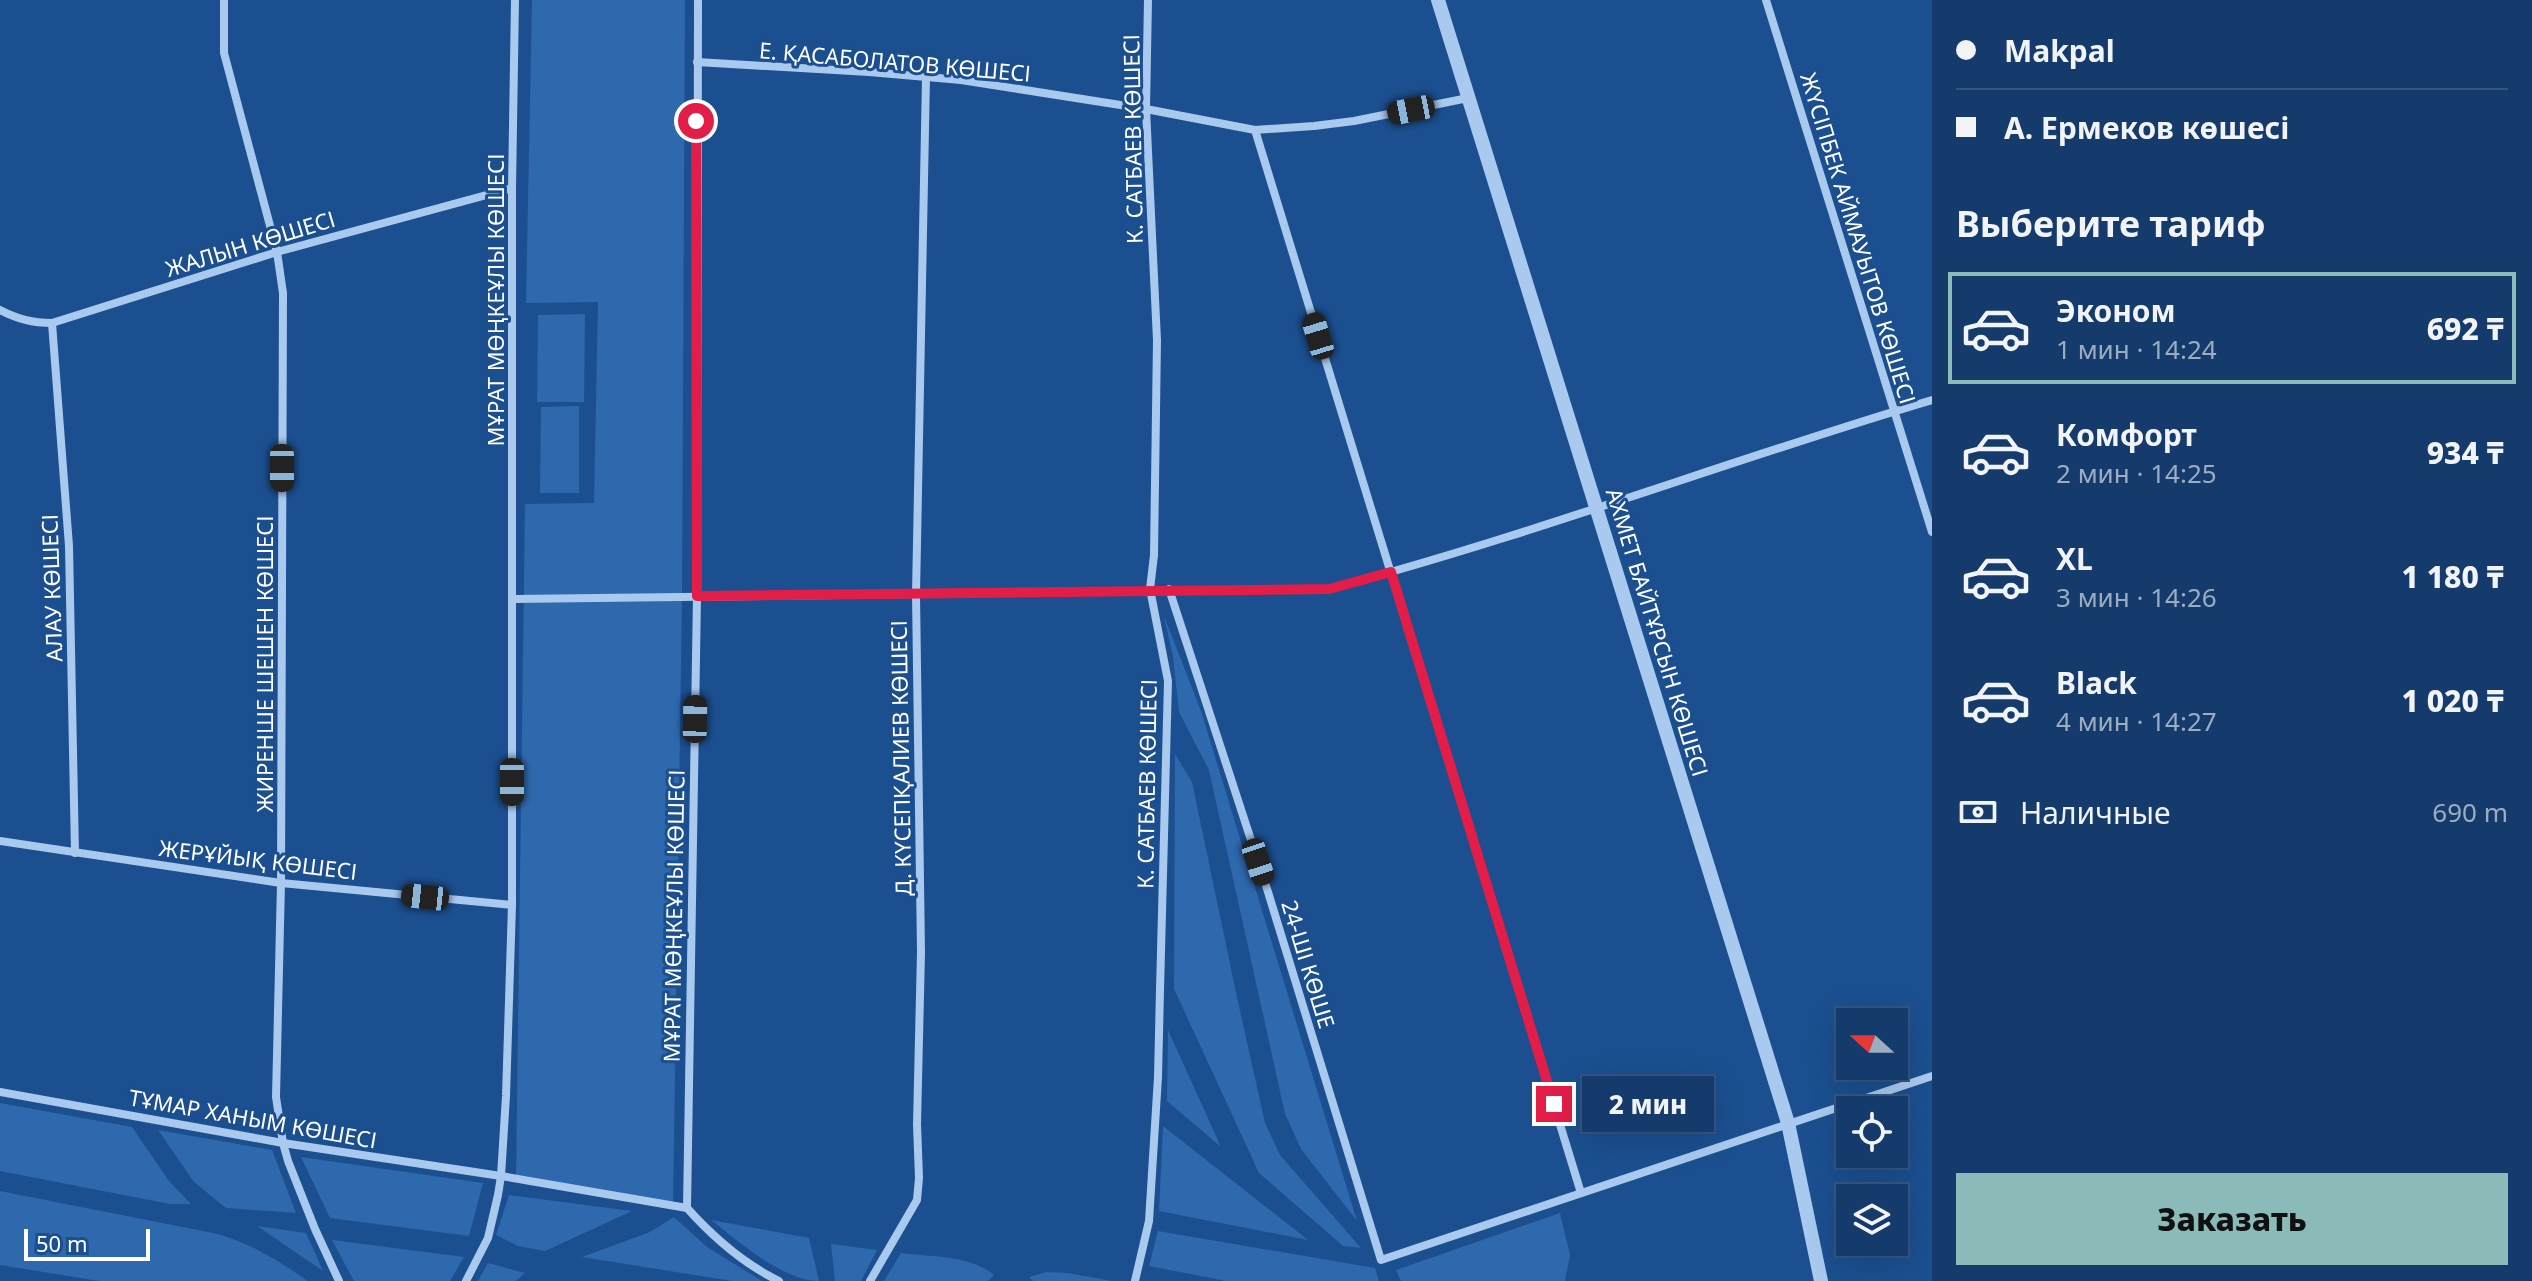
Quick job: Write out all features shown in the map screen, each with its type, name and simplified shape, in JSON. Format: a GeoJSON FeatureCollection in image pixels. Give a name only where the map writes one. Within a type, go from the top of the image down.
{"type":"FeatureCollection","features":[{"type":"Feature","properties":{"kind":"street","name":"ЖИРЕНШЕ ШЕШЕН КӨШЕСІ"},"geometry":{"type":"LineString","coordinates":[[224,0],[224,53],[277,252],[283,293],[281,883],[276,1097],[283,1143],[315,1229],[339,1281]]}},
{"type":"Feature","properties":{"kind":"street","name":"МҰРАТ МӨҢКЕҰЛЫ КӨШЕСІ"},"geometry":{"type":"LineString","coordinates":[[466,1281],[488,1238],[501,1176],[512,905],[515,0]]}},
{"type":"Feature","properties":{"kind":"street","name":"МҰРАТ МӨҢКЕҰЛЫ КӨШЕСІ"},"geometry":{"type":"LineString","coordinates":[[687,1208],[697,596],[698,0]]}},
{"type":"Feature","properties":{"kind":"street","name":"К. САТБАЕВ КӨШЕСІ"},"geometry":{"type":"LineString","coordinates":[[1135,1281],[1149,1221],[1158,1077],[1168,681],[1150,589],[1154,555],[1157,340],[1146,109],[1148,0]]}},
{"type":"Feature","properties":{"kind":"street","name":"АХМЕТ БАЙТҰРСЫН КӨШЕСІ"},"geometry":{"type":"LineString","coordinates":[[1438,0],[1788,1123],[1821,1281]]}},
{"type":"Feature","properties":{"kind":"street","name":"ЖҮСІПБЕК АЙМАУЫТОВ КӨШЕСІ"},"geometry":{"type":"LineString","coordinates":[[1766,0],[1932,532]]}},
{"type":"Feature","properties":{"kind":"street","name":"Е. ҚАСАБОЛАТОВ КӨШЕСІ"},"geometry":{"type":"LineString","coordinates":[[697,62],[961,80],[1146,109],[1255,130],[1354,121],[1468,98]]}},
{"type":"Feature","properties":{"kind":"street","name":"Д. КҮСЕПҚАЛИЕВ КӨШЕСІ"},"geometry":{"type":"LineString","coordinates":[[870,1281],[917,1200],[919,1178],[917,1124],[921,952],[916,594],[926,77]]}},
{"type":"Feature","properties":{"kind":"street"},"geometry":{"type":"LineString","coordinates":[[1255,130],[1581,1193],[1932,1076]]}},
{"type":"Feature","properties":{"kind":"street","name":"ЖАЛЫН КӨШЕСІ"},"geometry":{"type":"LineString","coordinates":[[0,310],[27,321],[52,323],[277,252],[512,188]]}},
{"type":"Feature","properties":{"kind":"street","name":"АЛАУ КӨШЕСІ"},"geometry":{"type":"LineString","coordinates":[[52,323],[69,546],[75,853]]}},
{"type":"Feature","properties":{"kind":"street"},"geometry":{"type":"LineString","coordinates":[[513,599],[1329,589],[1597,509],[1932,400]]}},
{"type":"Feature","properties":{"kind":"street","name":"24-ШІ КӨШЕ"},"geometry":{"type":"LineString","coordinates":[[1169,589],[1268,892],[1381,1260],[1581,1193]]}},
{"type":"Feature","properties":{"kind":"street","name":"ЖЕРҰЙЫҚ КӨШЕСІ"},"geometry":{"type":"LineString","coordinates":[[0,841],[281,883],[512,905]]}},
{"type":"Feature","properties":{"kind":"street","name":"ТҰМАР ХАНЫМ КӨШЕСІ"},"geometry":{"type":"LineString","coordinates":[[0,1092],[283,1143],[687,1208]]}},
{"type":"Feature","properties":{"kind":"street"},"geometry":{"type":"LineString","coordinates":[[687,1208],[733,1251],[779,1281]]}},
{"type":"Feature","properties":{"kind":"shaded area"},"geometry":{"type":"Polygon","coordinates":[[[532,0],[685,0],[682,597],[673,1206],[516,1179],[525,504],[594,503],[598,302],[526,303],[532,0]]]}},
{"type":"Feature","properties":{"kind":"shaded area"},"geometry":{"type":"Polygon","coordinates":[[[585,314],[584,402],[537,402],[538,315],[585,314]]]}},
{"type":"Feature","properties":{"kind":"shaded area"},"geometry":{"type":"Polygon","coordinates":[[[579,406],[579,493],[540,493],[541,407],[579,406]]]}},
{"type":"Feature","properties":{"kind":"shaded area"},"geometry":{"type":"Polygon","coordinates":[[[1164,616],[1201,711],[1357,1221],[1301,1149],[1285,1114],[1209,770],[1179,712],[1173,657],[1164,616]]]}},
{"type":"Feature","properties":{"kind":"shaded area"},"geometry":{"type":"Polygon","coordinates":[[[1175,754],[1192,782],[1265,1123],[1280,1155],[1361,1248],[1343,1246],[1259,1173],[1174,989],[1175,754]]]}},
{"type":"Feature","properties":{"kind":"shaded area"},"geometry":{"type":"Polygon","coordinates":[[[1168,1030],[1221,1147],[1167,1101],[1168,1030]]]}},
{"type":"Feature","properties":{"kind":"shaded area"},"geometry":{"type":"Polygon","coordinates":[[[0,1103],[132,1127],[169,1181],[191,1204],[170,1204],[0,1171],[0,1103]]]}},
{"type":"Feature","properties":{"kind":"shaded area"},"geometry":{"type":"Polygon","coordinates":[[[1163,1126],[1308,1240],[1159,1211],[1163,1126]]]}},
{"type":"Feature","properties":{"kind":"shaded area"},"geometry":{"type":"Polygon","coordinates":[[[158,1130],[272,1150],[296,1213],[226,1208],[194,1182],[158,1130]]]}},
{"type":"Feature","properties":{"kind":"shaded area"},"geometry":{"type":"Polygon","coordinates":[[[301,1157],[483,1183],[469,1236],[330,1218],[301,1157]]]}},
{"type":"Feature","properties":{"kind":"shaded area"},"geometry":{"type":"Polygon","coordinates":[[[0,1191],[218,1234],[265,1254],[308,1281],[99,1281],[0,1265],[0,1191]]]}},
{"type":"Feature","properties":{"kind":"shaded area"},"geometry":{"type":"Polygon","coordinates":[[[509,1195],[632,1211],[545,1251],[518,1246],[496,1235],[509,1195]]]}},
{"type":"Feature","properties":{"kind":"shaded area"},"geometry":{"type":"Polygon","coordinates":[[[1560,1213],[1570,1255],[1565,1281],[1401,1281],[1396,1270],[1560,1213]]]}},
{"type":"Feature","properties":{"kind":"shaded area"},"geometry":{"type":"Polygon","coordinates":[[[674,1217],[707,1247],[762,1281],[732,1281],[582,1257],[650,1232],[674,1217]]]}},
{"type":"Feature","properties":{"kind":"shaded area"},"geometry":{"type":"Polygon","coordinates":[[[711,1220],[809,1238],[819,1281],[805,1279],[776,1267],[711,1220]]]}},
{"type":"Feature","properties":{"kind":"shaded area"},"geometry":{"type":"Polygon","coordinates":[[[257,1226],[306,1233],[323,1271],[257,1226]]]}},
{"type":"Feature","properties":{"kind":"shaded area"},"geometry":{"type":"Polygon","coordinates":[[[1158,1231],[1375,1268],[1379,1281],[1226,1281],[1149,1266],[1158,1231]]]}},
{"type":"Feature","properties":{"kind":"shaded area"},"geometry":{"type":"Polygon","coordinates":[[[332,1240],[464,1257],[450,1281],[354,1281],[332,1240]]]}},
{"type":"Feature","properties":{"kind":"shaded area"},"geometry":{"type":"Polygon","coordinates":[[[831,1244],[877,1250],[861,1281],[835,1281],[831,1244]]]}},
{"type":"Feature","properties":{"kind":"shaded area"},"geometry":{"type":"Polygon","coordinates":[[[901,1253],[962,1260],[994,1275],[988,1281],[884,1281],[901,1253]]]}},
{"type":"Feature","properties":{"kind":"shaded area"},"geometry":{"type":"Polygon","coordinates":[[[488,1263],[525,1273],[516,1281],[478,1281],[488,1263]]]}},
{"type":"Feature","properties":{"kind":"shaded area"},"geometry":{"type":"Polygon","coordinates":[[[1046,1272],[1112,1281],[1033,1281],[1029,1277],[1046,1272]]]}},
{"type":"Feature","properties":{"kind":"route"},"geometry":{"type":"LineString","coordinates":[[696,121],[697,596],[1329,589],[1391,572],[1554,1104]]}}]}
